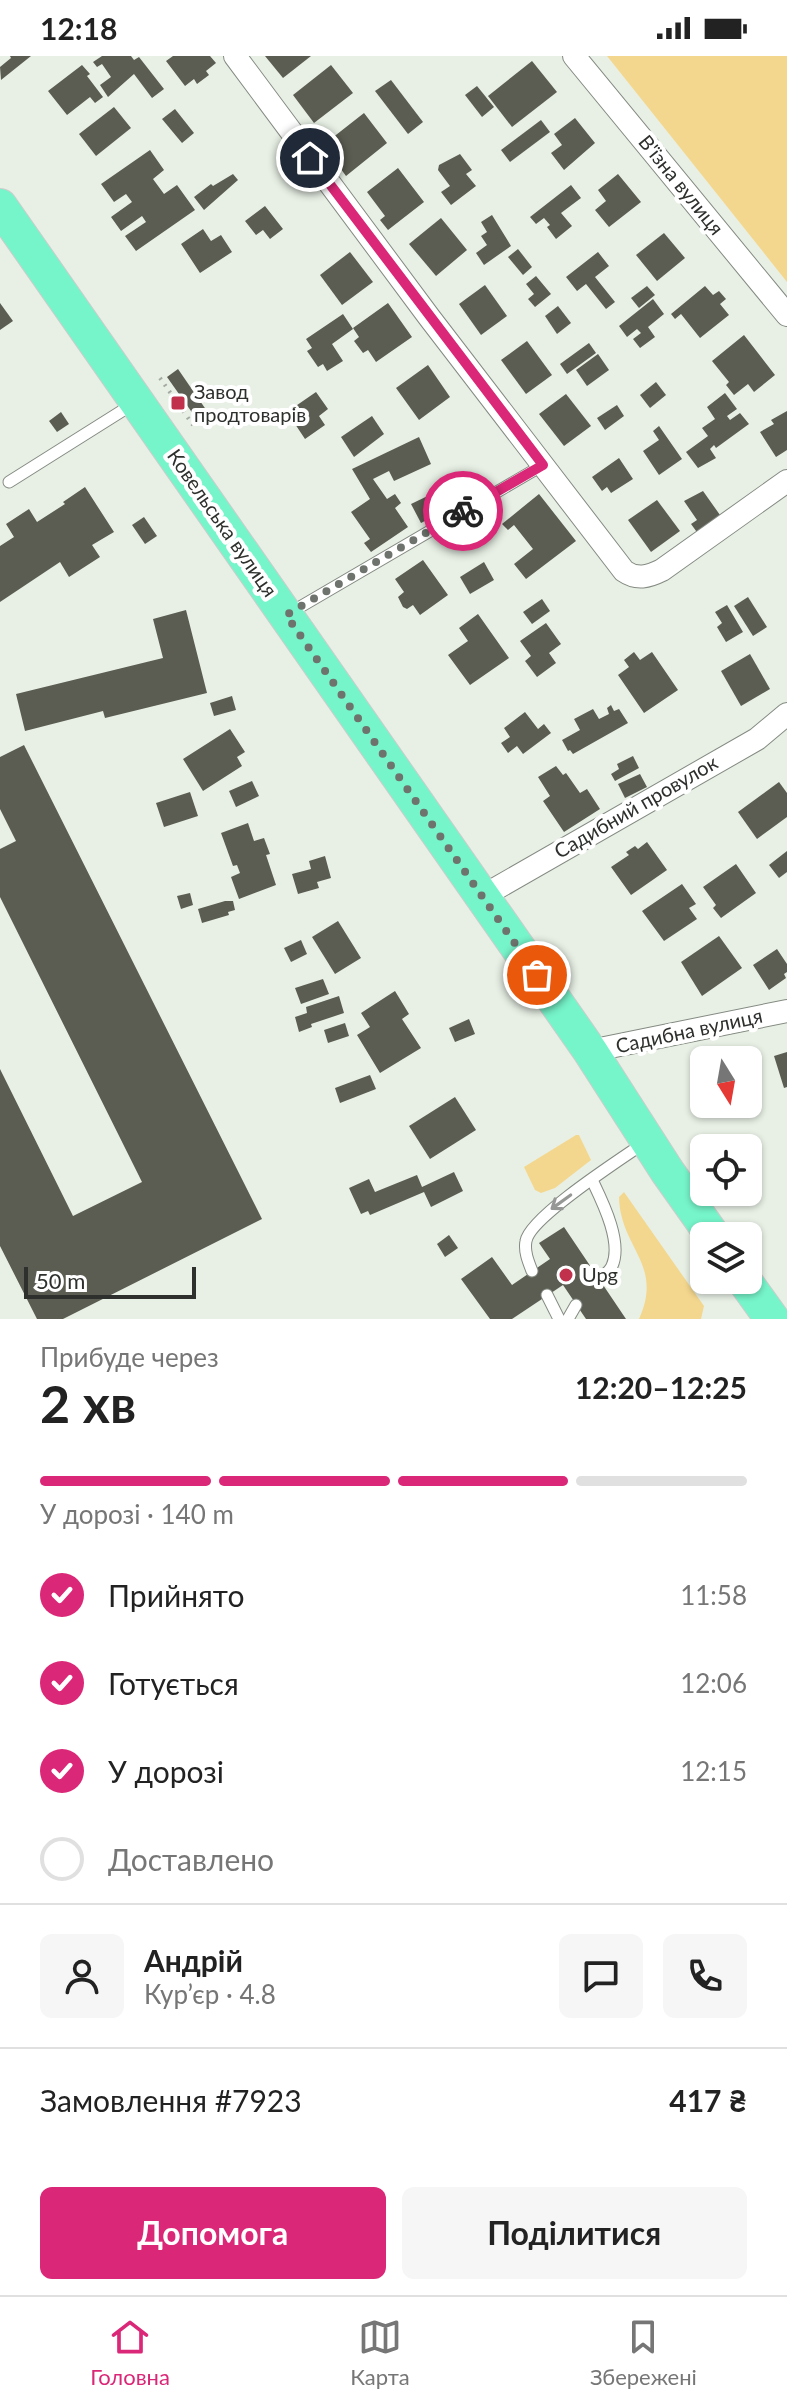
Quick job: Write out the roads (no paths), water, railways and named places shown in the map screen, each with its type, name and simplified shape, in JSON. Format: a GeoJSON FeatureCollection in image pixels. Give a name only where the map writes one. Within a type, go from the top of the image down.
{"type":"FeatureCollection","features":[{"type":"Feature","properties":{"kind":"main road","name":"Ковельська вулиця"},"geometry":{"type":"LineString","coordinates":[[0,206],[148,390],[286,615],[590,1051],[703,1222]]}},
{"type":"Feature","properties":{"kind":"main road"},"geometry":{"type":"LineString","coordinates":[[754,1294],[772,1319]]}},
{"type":"Feature","properties":{"kind":"street"},"geometry":{"type":"LineString","coordinates":[[235,56],[420,305],[624,571],[640,577],[662,570],[787,481]]}},
{"type":"Feature","properties":{"kind":"street","name":"В'їзна вулиця"},"geometry":{"type":"LineString","coordinates":[[574,56],[787,315]]}},
{"type":"Feature","properties":{"kind":"street","name":"Садибний провулок"},"geometry":{"type":"LineString","coordinates":[[483,896],[757,739],[787,714]]}},
{"type":"Feature","properties":{"kind":"street","name":"Садибна вулиця"},"geometry":{"type":"LineString","coordinates":[[590,1051],[787,1011]]}},
{"type":"Feature","properties":{"kind":"lane"},"geometry":{"type":"LineString","coordinates":[[9,482],[148,390]]}},
{"type":"Feature","properties":{"kind":"lane"},"geometry":{"type":"LineString","coordinates":[[286,615],[543,465]]}},
{"type":"Feature","properties":{"kind":"lane"},"geometry":{"type":"LineString","coordinates":[[532,1271],[527,1258],[526,1239],[543,1216],[647,1140]]}},
{"type":"Feature","properties":{"kind":"lane"},"geometry":{"type":"LineString","coordinates":[[592,1180],[606,1209],[615,1248],[612,1267],[599,1279]]}},
{"type":"Feature","properties":{"kind":"lane"},"geometry":{"type":"LineString","coordinates":[[547,1295],[559,1319]]}},
{"type":"Feature","properties":{"kind":"lane"},"geometry":{"type":"LineString","coordinates":[[568,1319],[576,1305]]}},
{"type":"Feature","properties":{"kind":"place","name":"Завод продтоварів"},"geometry":{"type":"Point","coordinates":[178,403]}},
{"type":"Feature","properties":{"kind":"place","name":"Upg"},"geometry":{"type":"Point","coordinates":[566,1275]}}]}
